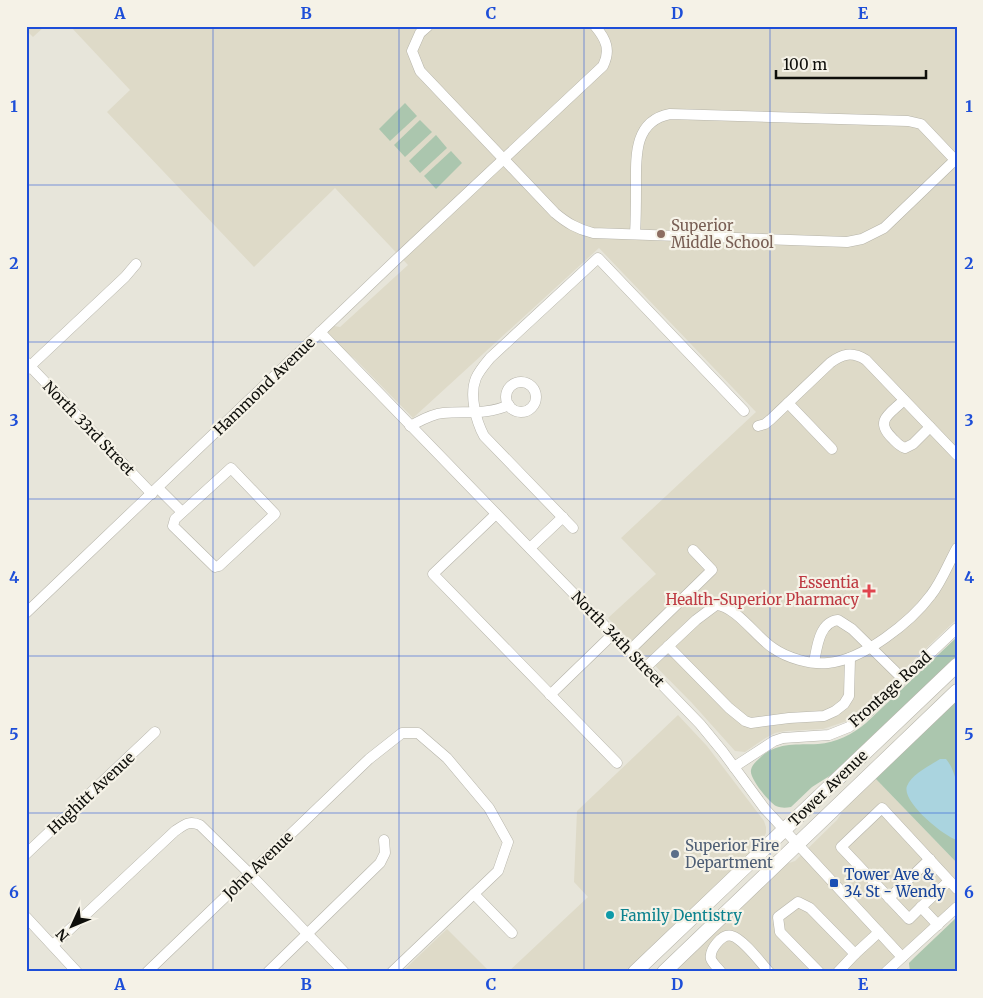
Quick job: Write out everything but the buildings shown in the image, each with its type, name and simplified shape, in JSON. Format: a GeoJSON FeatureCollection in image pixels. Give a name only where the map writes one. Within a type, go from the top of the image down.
{"type":"FeatureCollection","features":[{"type":"Feature","properties":{"kind":"main road","name":"Tower Avenue"},"geometry":{"type":"LineString","coordinates":[[634,972],[957,665]]}},
{"type":"Feature","properties":{"kind":"main road","name":"Tower Avenue"},"geometry":{"type":"LineString","coordinates":[[664,972],[957,691]]}},
{"type":"Feature","properties":{"kind":"street"},"geometry":{"type":"LineString","coordinates":[[428,26],[420,33],[412,51],[420,71],[555,213],[568,224],[593,233],[847,242],[862,239],[884,228],[956,160],[921,124],[908,121],[670,114],[660,116],[645,130],[637,146],[635,234]]}},
{"type":"Feature","properties":{"kind":"street","name":"Hammond Avenue"},"geometry":{"type":"LineString","coordinates":[[26,613],[400,256],[603,66],[608,50],[606,42],[595,26]]}},
{"type":"Feature","properties":{"kind":"street"},"geometry":{"type":"LineString","coordinates":[[573,528],[484,436],[478,425],[473,392],[476,378],[484,366],[598,258],[744,411]]}},
{"type":"Feature","properties":{"kind":"street"},"geometry":{"type":"LineString","coordinates":[[27,366],[136,264]]}},
{"type":"Feature","properties":{"kind":"street","name":"North 34th Street"},"geometry":{"type":"LineString","coordinates":[[320,332],[700,724],[758,801],[902,957]]}},
{"type":"Feature","properties":{"kind":"street"},"geometry":{"type":"LineString","coordinates":[[758,426],[767,422],[838,357],[852,354],[859,355],[957,455]]}},
{"type":"Feature","properties":{"kind":"street","name":"North 33rd Street"},"geometry":{"type":"LineString","coordinates":[[27,366],[155,491],[182,512]]}},
{"type":"Feature","properties":{"kind":"street"},"geometry":{"type":"LineString","coordinates":[[904,400],[884,420],[884,430],[900,446],[905,448],[913,444],[930,427]]}},
{"type":"Feature","properties":{"kind":"street"},"geometry":{"type":"LineString","coordinates":[[788,403],[832,449]]}},
{"type":"Feature","properties":{"kind":"street"},"geometry":{"type":"LineString","coordinates":[[410,426],[441,413],[476,413],[508,405]]}},
{"type":"Feature","properties":{"kind":"street"},"geometry":{"type":"LineString","coordinates":[[231,468],[275,514],[219,566],[214,566],[173,526],[175,519],[182,512],[231,468]]}},
{"type":"Feature","properties":{"kind":"street"},"geometry":{"type":"LineString","coordinates":[[496,514],[433,574],[617,764]]}},
{"type":"Feature","properties":{"kind":"street"},"geometry":{"type":"LineString","coordinates":[[530,548],[562,518]]}},
{"type":"Feature","properties":{"kind":"street"},"geometry":{"type":"LineString","coordinates":[[645,668],[712,607],[719,605],[745,622],[772,648],[789,657],[827,664],[850,658],[898,629],[920,609],[942,578],[957,548]]}},
{"type":"Feature","properties":{"kind":"street"},"geometry":{"type":"LineString","coordinates":[[629,651],[712,570],[692,550]]}},
{"type":"Feature","properties":{"kind":"street"},"geometry":{"type":"LineString","coordinates":[[814,662],[820,634],[833,620],[843,622],[871,646],[903,679]]}},
{"type":"Feature","properties":{"kind":"street","name":"Frontage Road"},"geometry":{"type":"LineString","coordinates":[[734,767],[774,740],[821,736],[845,729],[860,720],[957,628]]}},
{"type":"Feature","properties":{"kind":"street"},"geometry":{"type":"LineString","coordinates":[[550,695],[613,634]]}},
{"type":"Feature","properties":{"kind":"street"},"geometry":{"type":"LineString","coordinates":[[668,646],[729,708],[745,721],[752,723],[824,716],[835,711],[844,704],[849,696],[850,658]]}},
{"type":"Feature","properties":{"kind":"street","name":"Hughitt Avenue"},"geometry":{"type":"LineString","coordinates":[[26,854],[155,732]]}},
{"type":"Feature","properties":{"kind":"street","name":"John Avenue"},"geometry":{"type":"LineString","coordinates":[[147,972],[369,759],[402,733],[418,733],[447,758],[489,808],[508,842],[498,871],[474,894]]}},
{"type":"Feature","properties":{"kind":"street"},"geometry":{"type":"LineString","coordinates":[[949,880],[909,919],[841,848],[882,808],[930,859],[949,880],[957,889]]}},
{"type":"Feature","properties":{"kind":"street"},"geometry":{"type":"LineString","coordinates":[[53,945],[175,831],[188,823],[194,822],[200,825],[249,873],[344,972]]}},
{"type":"Feature","properties":{"kind":"street"},"geometry":{"type":"LineString","coordinates":[[268,972],[380,863],[385,852],[384,840]]}},
{"type":"Feature","properties":{"kind":"street"},"geometry":{"type":"LineString","coordinates":[[889,898],[930,859]]}},
{"type":"Feature","properties":{"kind":"street"},"geometry":{"type":"LineString","coordinates":[[392,972],[474,894],[512,933]]}},
{"type":"Feature","properties":{"kind":"street"},"geometry":{"type":"LineString","coordinates":[[820,972],[780,932],[778,918],[798,902],[810,908],[855,954]]}},
{"type":"Feature","properties":{"kind":"street"},"geometry":{"type":"LineString","coordinates":[[886,972],[897,968],[902,957],[957,907]]}},
{"type":"Feature","properties":{"kind":"street"},"geometry":{"type":"LineString","coordinates":[[921,908],[938,925]]}},
{"type":"Feature","properties":{"kind":"street"},"geometry":{"type":"LineString","coordinates":[[26,917],[77,972]]}},
{"type":"Feature","properties":{"kind":"street"},"geometry":{"type":"LineString","coordinates":[[838,972],[879,932]]}},
{"type":"Feature","properties":{"kind":"street"},"geometry":{"type":"LineString","coordinates":[[721,972],[711,959],[713,948],[728,935],[734,936],[769,972]]}},
{"type":"Feature","properties":{"kind":"shaded area"},"geometry":{"type":"Polygon","coordinates":[[[26,26],[45,26],[33,37],[26,30],[26,26]]]}},
{"type":"Feature","properties":{"kind":"shaded area","name":"Superior Middle School"},"geometry":{"type":"Polygon","coordinates":[[[70,26],[957,26],[957,619],[859,712],[847,721],[823,729],[775,733],[745,752],[735,751],[692,703],[608,618],[656,574],[621,538],[756,412],[599,248],[413,418],[355,359],[320,332],[329,325],[340,327],[408,265],[335,188],[254,267],[107,112],[130,90],[70,26]]]}},
{"type":"Feature","properties":{"kind":"shaded area"},"geometry":{"type":"Polygon","coordinates":[[[678,715],[707,746],[764,821],[766,833],[761,843],[626,972],[508,972],[588,897],[574,882],[577,811],[678,715]]]}},
{"type":"Feature","properties":{"kind":"shaded area"},"geometry":{"type":"Polygon","coordinates":[[[874,777],[957,863],[957,899],[943,913],[878,972],[670,972],[786,864],[795,861],[837,820],[846,806],[874,777]]]}},
{"type":"Feature","properties":{"kind":"shaded area"},"geometry":{"type":"Polygon","coordinates":[[[447,929],[490,972],[402,972],[447,929]]]}},
{"type":"Feature","properties":{"kind":"green space"},"geometry":{"type":"Polygon","coordinates":[[[405,103],[417,116],[390,141],[379,129],[405,103]]]}},
{"type":"Feature","properties":{"kind":"green space"},"geometry":{"type":"Polygon","coordinates":[[[420,120],[432,132],[405,157],[394,145],[420,120]]]}},
{"type":"Feature","properties":{"kind":"green space"},"geometry":{"type":"Polygon","coordinates":[[[436,135],[447,148],[420,173],[409,161],[436,135]]]}},
{"type":"Feature","properties":{"kind":"green space"},"geometry":{"type":"Polygon","coordinates":[[[451,151],[462,163],[436,189],[424,176],[451,151]]]}},
{"type":"Feature","properties":{"kind":"green space"},"geometry":{"type":"Polygon","coordinates":[[[957,637],[957,656],[831,775],[812,787],[791,807],[783,808],[776,806],[760,790],[751,774],[751,770],[763,755],[782,746],[831,742],[856,731],[957,637]]]}},
{"type":"Feature","properties":{"kind":"green space"},"geometry":{"type":"Polygon","coordinates":[[[957,699],[957,863],[874,777],[957,699]]]}},
{"type":"Feature","properties":{"kind":"green space"},"geometry":{"type":"Polygon","coordinates":[[[957,917],[957,972],[910,972],[909,963],[957,917]]]}},
{"type":"Feature","properties":{"kind":"water"},"geometry":{"type":"Polygon","coordinates":[[[940,759],[946,759],[955,777],[958,798],[957,840],[942,832],[924,817],[916,809],[907,792],[907,786],[913,778],[940,759]]]}},
{"type":"Feature","properties":{"kind":"place","name":"Superior Middle School"},"geometry":{"type":"Point","coordinates":[661,234]}},
{"type":"Feature","properties":{"kind":"place","name":"Essentia Health-Superior Pharmacy"},"geometry":{"type":"Point","coordinates":[869,591]}},
{"type":"Feature","properties":{"kind":"place","name":"Superior Fire Department"},"geometry":{"type":"Point","coordinates":[675,854]}},
{"type":"Feature","properties":{"kind":"place","name":"Tower Ave & 34 St - Wendy"},"geometry":{"type":"Point","coordinates":[834,883]}},
{"type":"Feature","properties":{"kind":"place","name":"Family Dentistry"},"geometry":{"type":"Point","coordinates":[610,915]}}]}
